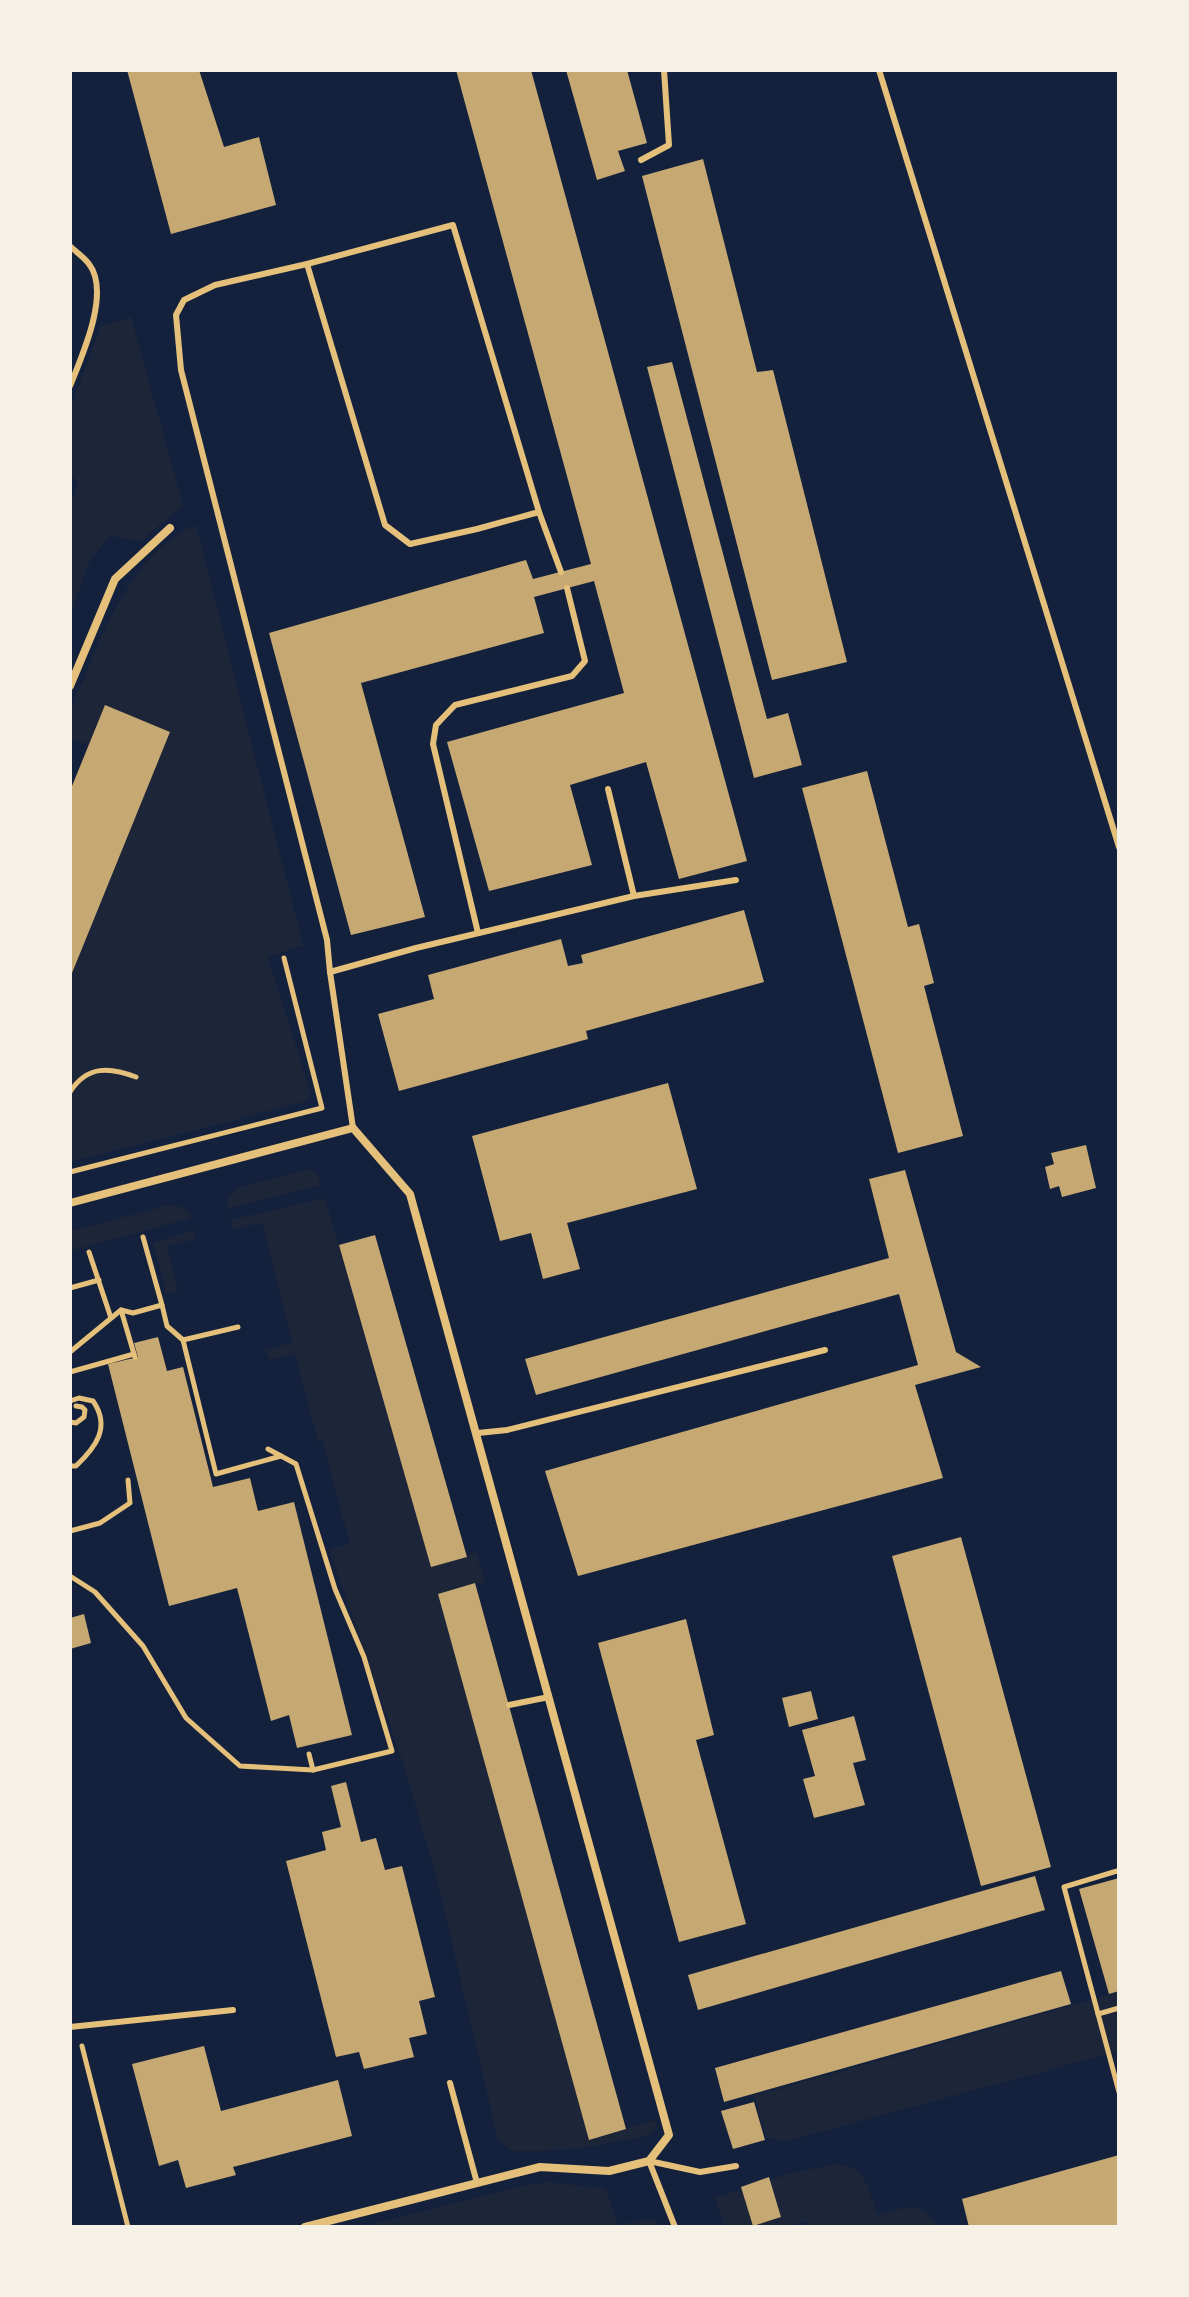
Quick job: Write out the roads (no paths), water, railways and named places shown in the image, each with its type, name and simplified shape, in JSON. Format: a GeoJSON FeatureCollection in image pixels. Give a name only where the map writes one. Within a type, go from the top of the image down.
{"type":"FeatureCollection","features":[{"type":"Feature","properties":{"kind":"street"},"geometry":{"type":"LineString","coordinates":[[70,686],[115,579],[170,528]]}},
{"type":"Feature","properties":{"kind":"street"},"geometry":{"type":"LineString","coordinates":[[70,1203],[353,1128],[410,1194],[669,2135],[649,2161],[609,2171],[540,2167],[305,2227]]}},
{"type":"Feature","properties":{"kind":"lane"},"geometry":{"type":"LineString","coordinates":[[641,160],[669,145],[664,70]]}},
{"type":"Feature","properties":{"kind":"lane"},"geometry":{"type":"LineString","coordinates":[[879,70],[1119,847]]}},
{"type":"Feature","properties":{"kind":"lane"},"geometry":{"type":"LineString","coordinates":[[353,1128],[327,940],[181,370],[176,315],[184,300],[215,285],[453,225],[539,512],[561,572]]}},
{"type":"Feature","properties":{"kind":"lane"},"geometry":{"type":"LineString","coordinates":[[70,246],[91,265],[98,298],[86,346],[70,386]]}},
{"type":"Feature","properties":{"kind":"lane"},"geometry":{"type":"LineString","coordinates":[[307,264],[385,525],[410,544],[539,512]]}},
{"type":"Feature","properties":{"kind":"lane"},"geometry":{"type":"LineString","coordinates":[[478,933],[433,744],[436,725],[455,705],[572,676],[585,661],[567,588]]}},
{"type":"Feature","properties":{"kind":"lane"},"geometry":{"type":"LineString","coordinates":[[608,789],[634,896]]}},
{"type":"Feature","properties":{"kind":"lane"},"geometry":{"type":"LineString","coordinates":[[330,972],[634,896],[736,880]]}},
{"type":"Feature","properties":{"kind":"lane"},"geometry":{"type":"LineString","coordinates":[[478,1433],[507,1430],[825,1350]]}},
{"type":"Feature","properties":{"kind":"lane"},"geometry":{"type":"LineString","coordinates":[[509,1705],[549,1697]]}},
{"type":"Feature","properties":{"kind":"lane"},"geometry":{"type":"LineString","coordinates":[[74,2026],[233,2010]]}},
{"type":"Feature","properties":{"kind":"lane"},"geometry":{"type":"LineString","coordinates":[[450,2083],[477,2183]]}},
{"type":"Feature","properties":{"kind":"lane"},"geometry":{"type":"LineString","coordinates":[[649,2161],[700,2172],[736,2166]]}},
{"type":"Feature","properties":{"kind":"lane"},"geometry":{"type":"LineString","coordinates":[[649,2161],[675,2227]]}}]}
